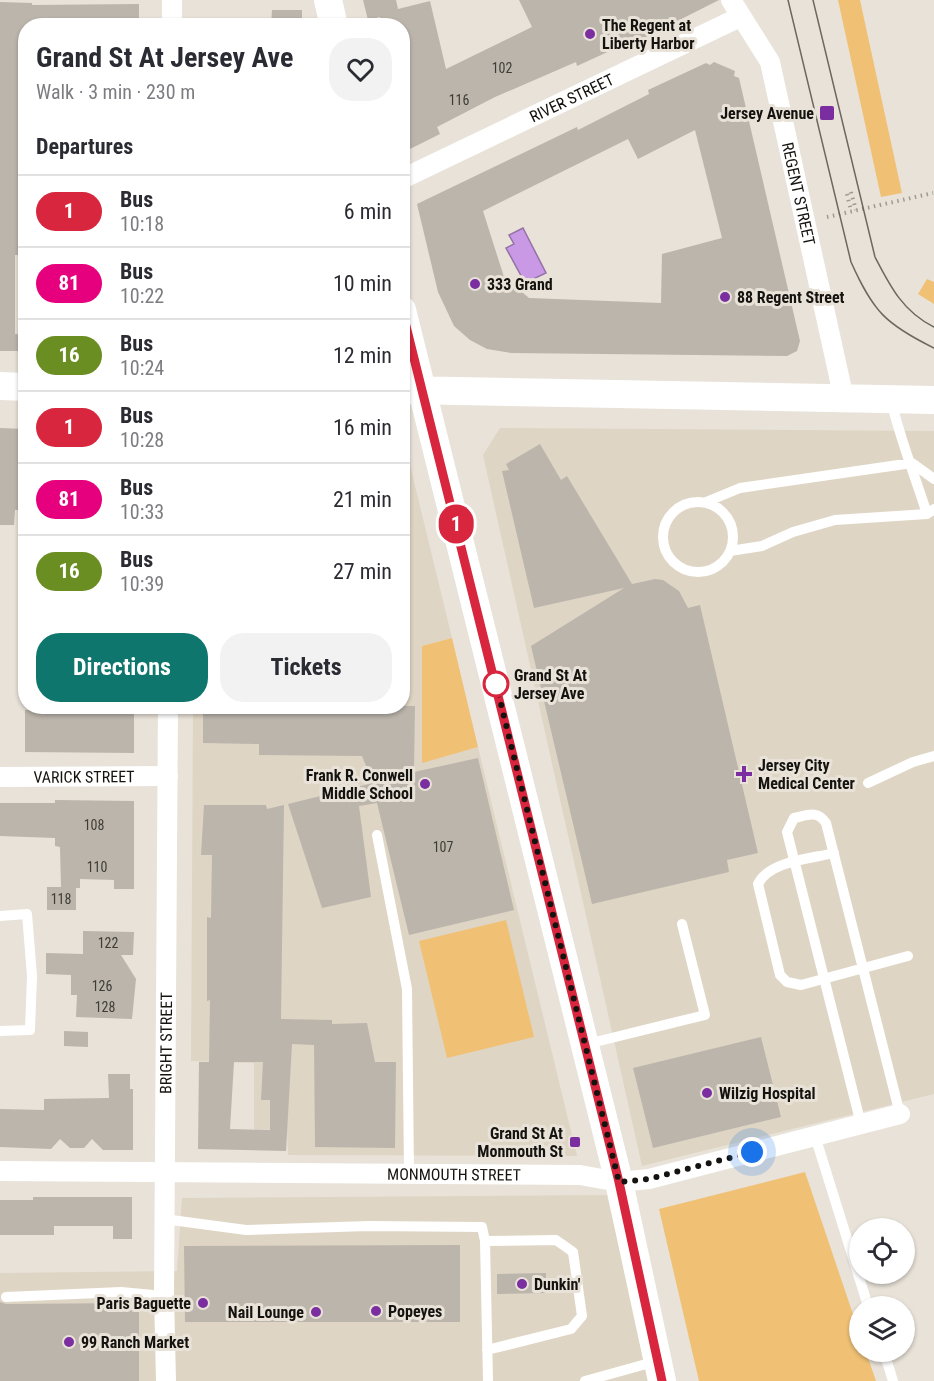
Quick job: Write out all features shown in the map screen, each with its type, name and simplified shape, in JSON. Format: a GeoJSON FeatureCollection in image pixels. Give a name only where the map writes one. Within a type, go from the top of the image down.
{"type":"FeatureCollection","features":[{"type":"Feature","properties":{"kind":"main road"},"geometry":{"type":"LineString","coordinates":[[328,0],[332,18]]}},
{"type":"Feature","properties":{"kind":"main road"},"geometry":{"type":"LineString","coordinates":[[410,375],[412,391],[619,1182],[660,1371]]}},
{"type":"Feature","properties":{"kind":"main road"},"geometry":{"type":"LineString","coordinates":[[0,386],[18,387]]}},
{"type":"Feature","properties":{"kind":"main road"},"geometry":{"type":"LineString","coordinates":[[412,391],[934,400]]}},
{"type":"Feature","properties":{"kind":"street"},"geometry":{"type":"LineString","coordinates":[[172,0],[172,18]]}},
{"type":"Feature","properties":{"kind":"street","name":"RIVER STREET"},"geometry":{"type":"LineString","coordinates":[[410,175],[736,9]]}},
{"type":"Feature","properties":{"kind":"street","name":"REGENT STREET"},"geometry":{"type":"LineString","coordinates":[[736,9],[770,62],[844,399]]}},
{"type":"Feature","properties":{"kind":"street","name":"BRIGHT STREET"},"geometry":{"type":"LineString","coordinates":[[166,1381],[164,1173],[168,714]]}},
{"type":"Feature","properties":{"kind":"street","name":"VARICK STREET"},"geometry":{"type":"LineString","coordinates":[[0,777],[168,776]]}},
{"type":"Feature","properties":{"kind":"street","name":"MONMOUTH STREET"},"geometry":{"type":"LineString","coordinates":[[0,1172],[409,1172],[580,1175],[619,1182],[649,1179],[900,1114]]}},
{"type":"Feature","properties":{"kind":"lane"},"geometry":{"type":"LineString","coordinates":[[730,551],[762,546],[793,532],[835,520],[930,511],[897,427],[891,400]]}},
{"type":"Feature","properties":{"kind":"lane"},"geometry":{"type":"LineString","coordinates":[[706,502],[724,512],[730,521],[733,531],[730,551],[717,566],[695,572],[684,569],[667,554],[663,531],[667,520],[684,504],[706,502],[740,488],[912,463],[934,479]]}},
{"type":"Feature","properties":{"kind":"lane"},"geometry":{"type":"LineString","coordinates":[[868,783],[913,762],[934,756]]}},
{"type":"Feature","properties":{"kind":"lane"},"geometry":{"type":"LineString","coordinates":[[861,1124],[787,832],[794,818],[814,813],[821,816],[826,823],[900,1114]]}},
{"type":"Feature","properties":{"kind":"lane"},"geometry":{"type":"LineString","coordinates":[[377,835],[407,989],[409,1172]]}},
{"type":"Feature","properties":{"kind":"lane"},"geometry":{"type":"LineString","coordinates":[[834,853],[763,873],[758,884],[780,975],[787,982],[801,985],[908,956]]}},
{"type":"Feature","properties":{"kind":"lane"},"geometry":{"type":"LineString","coordinates":[[0,916],[27,914],[32,976],[30,1030],[0,1031]]}},
{"type":"Feature","properties":{"kind":"lane"},"geometry":{"type":"LineString","coordinates":[[584,1045],[705,1016],[682,924]]}},
{"type":"Feature","properties":{"kind":"lane"},"geometry":{"type":"LineString","coordinates":[[814,1136],[865,1296]]}},
{"type":"Feature","properties":{"kind":"lane"},"geometry":{"type":"LineString","coordinates":[[164,1219],[246,1230],[368,1226],[482,1227],[485,1241],[488,1381]]}},
{"type":"Feature","properties":{"kind":"lane"},"geometry":{"type":"LineString","coordinates":[[485,1241],[556,1240],[573,1252],[582,1316],[571,1329],[487,1350]]}},
{"type":"Feature","properties":{"kind":"lane"},"geometry":{"type":"LineString","coordinates":[[6,1297],[121,1292],[164,1296]]}},
{"type":"Feature","properties":{"kind":"lane"},"geometry":{"type":"LineString","coordinates":[[887,1362],[892,1381]]}},
{"type":"Feature","properties":{"kind":"lane"},"geometry":{"type":"LineString","coordinates":[[585,1381],[660,1371]]}},
{"type":"Feature","properties":{"kind":"path"},"geometry":{"type":"LineString","coordinates":[[849,193],[854,210]]}},
{"type":"Feature","properties":{"kind":"path"},"geometry":{"type":"LineString","coordinates":[[827,217],[933,194]]}},
{"type":"Feature","properties":{"kind":"shaded area"},"geometry":{"type":"Polygon","coordinates":[[[838,0],[860,0],[902,193],[881,197],[838,0]]]}},
{"type":"Feature","properties":{"kind":"shaded area"},"geometry":{"type":"Polygon","coordinates":[[[523,228],[546,273],[525,283],[506,248],[514,244],[509,235],[523,228]]]}},
{"type":"Feature","properties":{"kind":"shaded area"},"geometry":{"type":"Polygon","coordinates":[[[927,279],[934,282],[934,304],[918,294],[927,279]]]}},
{"type":"Feature","properties":{"kind":"shaded area","name":"Jersey City Medical Center"},"geometry":{"type":"Polygon","coordinates":[[[500,428],[934,431],[934,1094],[642,1166],[483,455],[500,428]]]}},
{"type":"Feature","properties":{"kind":"shaded area"},"geometry":{"type":"Polygon","coordinates":[[[410,465],[452,638],[422,646],[422,762],[478,747],[577,1156],[288,1155],[287,1130],[254,1129],[254,1063],[191,1061],[193,714],[410,714],[410,465]]]}},
{"type":"Feature","properties":{"kind":"shaded area"},"geometry":{"type":"Polygon","coordinates":[[[452,638],[478,747],[422,763],[422,646],[452,638]]]}},
{"type":"Feature","properties":{"kind":"shaded area"},"geometry":{"type":"Polygon","coordinates":[[[506,920],[534,1037],[447,1058],[419,941],[506,920]]]}},
{"type":"Feature","properties":{"kind":"shaded area"},"geometry":{"type":"Polygon","coordinates":[[[805,1172],[849,1302],[849,1362],[869,1362],[876,1381],[699,1381],[659,1209],[805,1172]]]}},
{"type":"Feature","properties":{"kind":"shaded area"},"geometry":{"type":"Polygon","coordinates":[[[607,1195],[652,1381],[0,1381],[0,1273],[177,1271],[182,1198],[607,1195]]]}},
{"type":"Feature","properties":{"kind":"building"},"geometry":{"type":"Polygon","coordinates":[[[363,0],[396,0],[398,9],[430,1],[446,69],[532,27],[519,0],[719,0],[626,47],[625,44],[577,66],[576,62],[495,97],[437,127],[440,134],[410,149],[410,18],[368,18],[363,0]]]}},
{"type":"Feature","properties":{"kind":"building"},"geometry":{"type":"Polygon","coordinates":[[[0,2],[32,3],[32,5],[139,4],[139,18],[18,18],[18,255],[15,255],[15,334],[18,334],[18,351],[0,351],[0,2]]]}},
{"type":"Feature","properties":{"kind":"building"},"geometry":{"type":"Polygon","coordinates":[[[272,10],[302,10],[302,18],[272,18],[272,10]]]}},
{"type":"Feature","properties":{"kind":"building"},"geometry":{"type":"Polygon","coordinates":[[[714,62],[735,71],[734,76],[739,78],[800,341],[797,351],[787,356],[511,353],[487,349],[470,340],[454,326],[438,292],[417,204],[577,127],[578,130],[649,94],[648,90],[706,63],[710,65],[714,62]],[[695,130],[638,159],[628,139],[483,211],[504,277],[529,298],[661,303],[662,254],[722,238],[695,130]]]}},
{"type":"Feature","properties":{"kind":"building"},"geometry":{"type":"Polygon","coordinates":[[[0,428],[18,429],[18,510],[15,510],[14,525],[0,525],[0,428]]]}},
{"type":"Feature","properties":{"kind":"building","name":"Jersey City Medical Center"},"geometry":{"type":"Polygon","coordinates":[[[540,444],[561,480],[567,476],[632,584],[655,579],[663,580],[679,591],[688,608],[700,605],[758,853],[727,860],[729,872],[592,904],[531,646],[624,588],[534,608],[502,471],[509,470],[506,464],[540,444]]]}},
{"type":"Feature","properties":{"kind":"building"},"geometry":{"type":"Polygon","coordinates":[[[410,706],[415,706],[414,772],[478,758],[514,910],[409,935],[377,803],[359,806],[371,897],[322,908],[288,804],[373,783],[362,756],[259,755],[259,744],[203,743],[203,714],[410,714],[410,706]]]}},
{"type":"Feature","properties":{"kind":"building"},"geometry":{"type":"Polygon","coordinates":[[[25,714],[134,714],[134,753],[25,752],[25,714]]]}},
{"type":"Feature","properties":{"kind":"building"},"geometry":{"type":"Polygon","coordinates":[[[55,800],[134,801],[134,889],[114,889],[114,880],[80,879],[80,888],[76,888],[76,910],[47,910],[47,887],[61,887],[60,847],[55,846],[55,838],[0,836],[0,803],[55,803],[55,800]]]}},
{"type":"Feature","properties":{"kind":"building"},"geometry":{"type":"Polygon","coordinates":[[[204,805],[266,805],[267,809],[284,805],[281,1019],[332,1020],[332,1024],[367,1023],[375,1062],[396,1062],[395,1148],[315,1147],[314,1045],[292,1044],[286,1151],[198,1149],[199,1062],[209,1062],[210,1000],[207,1001],[207,917],[211,918],[212,855],[201,855],[204,805]],[[234,1062],[230,1129],[270,1130],[270,1100],[261,1100],[263,1062],[234,1062]]]}},
{"type":"Feature","properties":{"kind":"building"},"geometry":{"type":"Polygon","coordinates":[[[83,931],[134,932],[133,955],[121,955],[136,979],[132,1019],[76,1017],[77,995],[71,995],[71,975],[46,974],[46,953],[83,954],[83,931]]]}},
{"type":"Feature","properties":{"kind":"building"},"geometry":{"type":"Polygon","coordinates":[[[64,1031],[88,1032],[88,1047],[64,1046],[64,1031]]]}},
{"type":"Feature","properties":{"kind":"building","name":"Wilzig Hospital"},"geometry":{"type":"Polygon","coordinates":[[[761,1037],[781,1117],[653,1148],[633,1068],[761,1037]]]}},
{"type":"Feature","properties":{"kind":"building"},"geometry":{"type":"Polygon","coordinates":[[[108,1074],[130,1074],[130,1089],[133,1089],[133,1150],[103,1150],[92,1139],[84,1148],[70,1148],[60,1139],[51,1149],[0,1147],[0,1109],[44,1110],[44,1099],[109,1098],[108,1074]]]}},
{"type":"Feature","properties":{"kind":"building"},"geometry":{"type":"Polygon","coordinates":[[[33,1197],[132,1197],[132,1239],[113,1239],[113,1226],[54,1226],[54,1235],[0,1235],[0,1200],[33,1200],[33,1197]]]}},
{"type":"Feature","properties":{"kind":"building"},"geometry":{"type":"Polygon","coordinates":[[[460,1245],[460,1322],[185,1322],[184,1246],[460,1245]]]}},
{"type":"Feature","properties":{"kind":"building","name":"Dunkin'"},"geometry":{"type":"Polygon","coordinates":[[[546,1273],[546,1293],[497,1294],[497,1274],[546,1273]]]}},
{"type":"Feature","properties":{"kind":"building","name":"99 Ranch Market"},"geometry":{"type":"Polygon","coordinates":[[[0,1302],[6,1304],[139,1303],[139,1381],[0,1381],[0,1302]]]}},
{"type":"Feature","properties":{"kind":"tram line"},"geometry":{"type":"LineString","coordinates":[[788,0],[851,262],[866,293],[882,314],[903,331],[934,348]]}},
{"type":"Feature","properties":{"kind":"tram line"},"geometry":{"type":"LineString","coordinates":[[813,0],[875,257],[892,288],[906,306],[923,321],[934,327]]}},
{"type":"Feature","properties":{"kind":"bus line","name":"1"},"geometry":{"type":"LineString","coordinates":[[410,342],[619,1182],[662,1381]]}},
{"type":"Feature","properties":{"kind":"place","name":"The Regent at Liberty Harbor"},"geometry":{"type":"Point","coordinates":[590,34]}},
{"type":"Feature","properties":{"kind":"place","name":"Jersey Avenue"},"geometry":{"type":"Point","coordinates":[827,113]}},
{"type":"Feature","properties":{"kind":"place","name":"333 Grand"},"geometry":{"type":"Point","coordinates":[475,284]}},
{"type":"Feature","properties":{"kind":"place","name":"88 Regent Street"},"geometry":{"type":"Point","coordinates":[725,297]}},
{"type":"Feature","properties":{"kind":"place","name":"Grand St At Jersey Ave"},"geometry":{"type":"Point","coordinates":[496,684]}},
{"type":"Feature","properties":{"kind":"place","name":"Jersey City Medical Center"},"geometry":{"type":"Point","coordinates":[744,774]}},
{"type":"Feature","properties":{"kind":"place","name":"Frank R. Conwell Middle School"},"geometry":{"type":"Point","coordinates":[425,784]}},
{"type":"Feature","properties":{"kind":"place","name":"Wilzig Hospital"},"geometry":{"type":"Point","coordinates":[707,1093]}},
{"type":"Feature","properties":{"kind":"place","name":"Grand St At Monmouth St"},"geometry":{"type":"Point","coordinates":[575,1142]}},
{"type":"Feature","properties":{"kind":"place","name":"Dunkin'"},"geometry":{"type":"Point","coordinates":[522,1284]}},
{"type":"Feature","properties":{"kind":"place","name":"Paris Baguette"},"geometry":{"type":"Point","coordinates":[203,1303]}},
{"type":"Feature","properties":{"kind":"place","name":"Popeyes"},"geometry":{"type":"Point","coordinates":[376,1311]}},
{"type":"Feature","properties":{"kind":"place","name":"Nail Lounge"},"geometry":{"type":"Point","coordinates":[316,1312]}},
{"type":"Feature","properties":{"kind":"place","name":"99 Ranch Market"},"geometry":{"type":"Point","coordinates":[69,1342]}},
{"type":"Feature","properties":{"kind":"route"},"geometry":{"type":"LineString","coordinates":[[496,684],[619,1182],[649,1179],[752,1152]]}}]}
